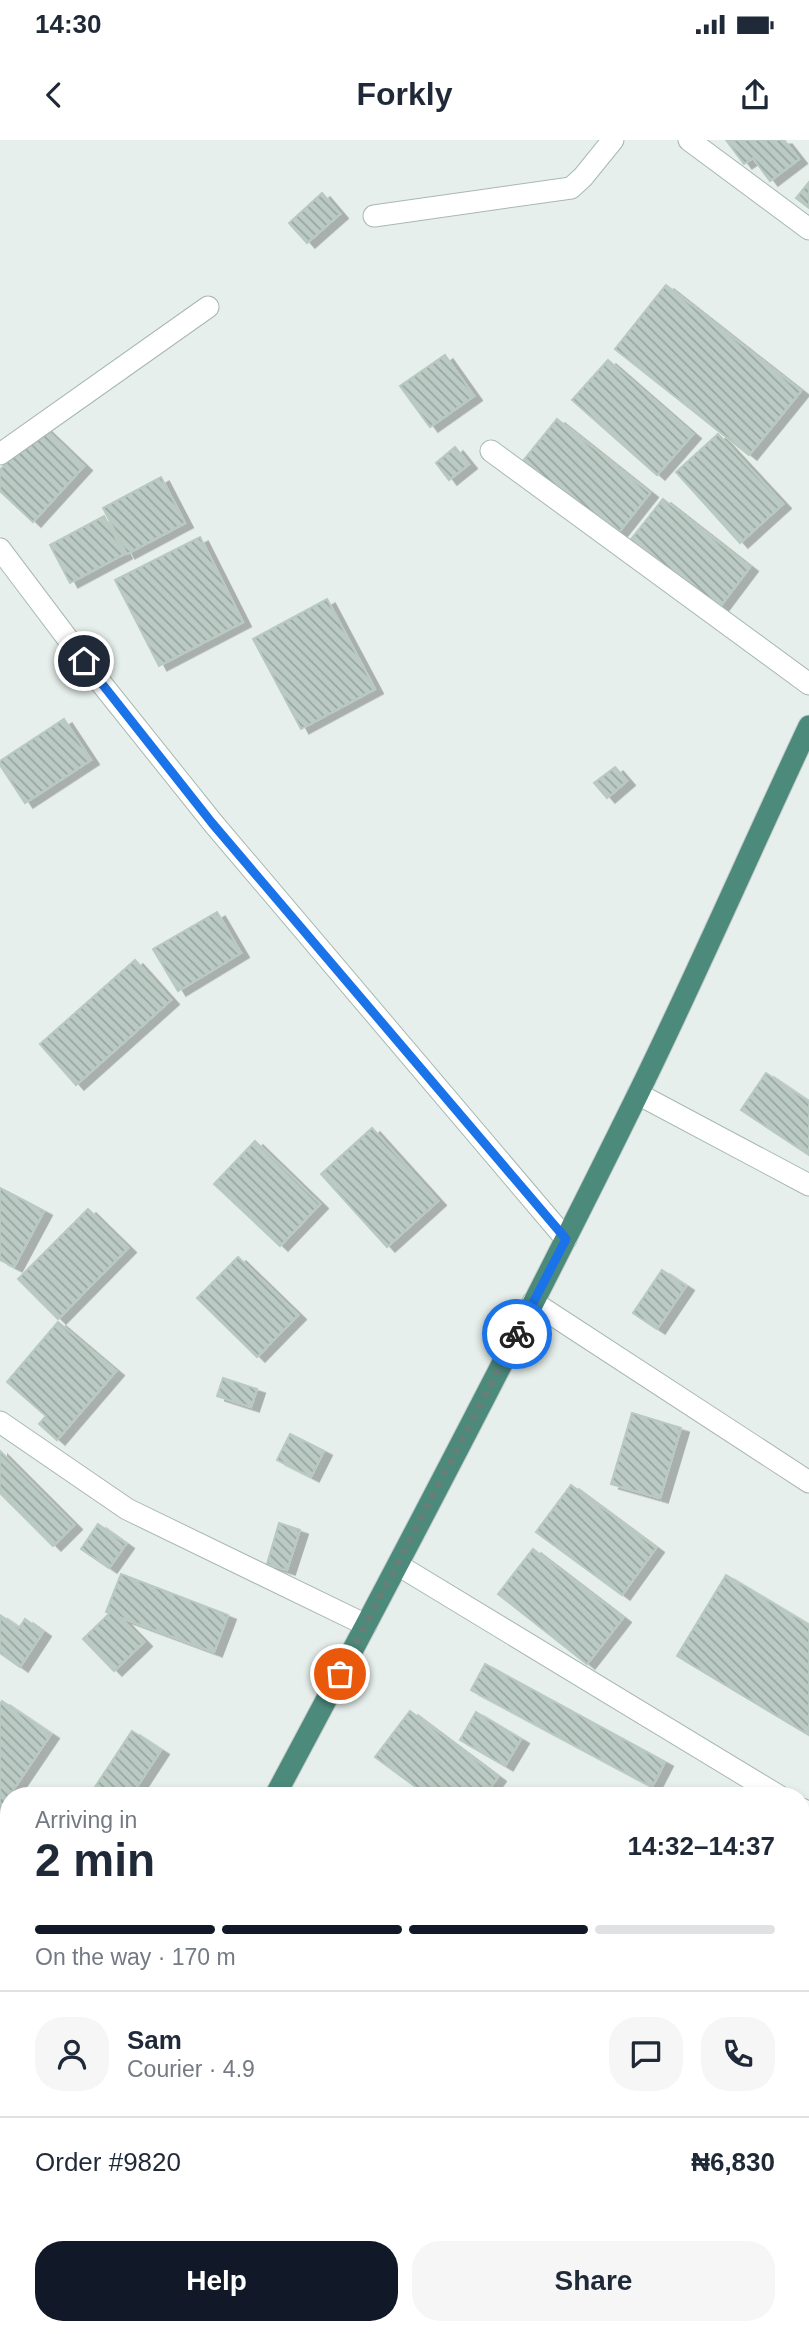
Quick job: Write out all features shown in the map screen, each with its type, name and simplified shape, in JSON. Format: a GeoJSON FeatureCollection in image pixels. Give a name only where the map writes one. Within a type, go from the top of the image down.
{"type":"FeatureCollection","features":[{"type":"Feature","properties":{"kind":"highway"},"geometry":{"type":"LineString","coordinates":[[280,1787],[566,1239],[638,1094],[809,726]]}},
{"type":"Feature","properties":{"kind":"street"},"geometry":{"type":"LineString","coordinates":[[374,216],[571,188],[613,140]]}},
{"type":"Feature","properties":{"kind":"street"},"geometry":{"type":"LineString","coordinates":[[689,140],[809,229]]}},
{"type":"Feature","properties":{"kind":"street"},"geometry":{"type":"LineString","coordinates":[[0,454],[208,307]]}},
{"type":"Feature","properties":{"kind":"street"},"geometry":{"type":"LineString","coordinates":[[491,451],[809,684]]}},
{"type":"Feature","properties":{"kind":"street"},"geometry":{"type":"LineString","coordinates":[[0,549],[101,683],[212,823],[566,1239]]}},
{"type":"Feature","properties":{"kind":"street"},"geometry":{"type":"LineString","coordinates":[[638,1094],[809,1185]]}},
{"type":"Feature","properties":{"kind":"street"},"geometry":{"type":"LineString","coordinates":[[533,1302],[809,1482]]}},
{"type":"Feature","properties":{"kind":"street"},"geometry":{"type":"LineString","coordinates":[[0,1422],[127,1509],[366,1625]]}},
{"type":"Feature","properties":{"kind":"street"},"geometry":{"type":"LineString","coordinates":[[398,1565],[764,1787]]}},
{"type":"Feature","properties":{"kind":"building"},"geometry":{"type":"Polygon","coordinates":[[[726,140],[784,140],[799,159],[770,181],[753,158],[744,164],[726,140]]]}},
{"type":"Feature","properties":{"kind":"building"},"geometry":{"type":"Polygon","coordinates":[[[809,182],[809,208],[796,198],[809,182]]]}},
{"type":"Feature","properties":{"kind":"building"},"geometry":{"type":"Polygon","coordinates":[[[322,193],[340,214],[307,243],[289,223],[322,193]]]}},
{"type":"Feature","properties":{"kind":"building"},"geometry":{"type":"Polygon","coordinates":[[[666,285],[801,391],[749,455],[615,349],[666,285]]]}},
{"type":"Feature","properties":{"kind":"building"},"geometry":{"type":"Polygon","coordinates":[[[445,355],[474,396],[430,427],[400,386],[445,355]]]}},
{"type":"Feature","properties":{"kind":"building"},"geometry":{"type":"Polygon","coordinates":[[[608,360],[693,434],[657,475],[572,400],[608,360]]]}},
{"type":"Feature","properties":{"kind":"building"},"geometry":{"type":"Polygon","coordinates":[[[557,419],[650,493],[611,542],[518,467],[557,419]]]}},
{"type":"Feature","properties":{"kind":"building"},"geometry":{"type":"Polygon","coordinates":[[[41,425],[84,466],[33,522],[0,491],[0,470],[41,425]]]}},
{"type":"Feature","properties":{"kind":"building"},"geometry":{"type":"Polygon","coordinates":[[[718,434],[783,504],[740,543],[676,472],[718,434]]]}},
{"type":"Feature","properties":{"kind":"building"},"geometry":{"type":"Polygon","coordinates":[[[455,447],[469,464],[449,480],[436,463],[455,447]]]}},
{"type":"Feature","properties":{"kind":"building"},"geometry":{"type":"Polygon","coordinates":[[[161,477],[185,523],[127,554],[103,508],[161,477]]]}},
{"type":"Feature","properties":{"kind":"building"},"geometry":{"type":"Polygon","coordinates":[[[663,499],[750,567],[716,612],[628,543],[663,499]]]}},
{"type":"Feature","properties":{"kind":"building"},"geometry":{"type":"Polygon","coordinates":[[[104,516],[124,554],[70,583],[50,545],[104,516]]]}},
{"type":"Feature","properties":{"kind":"building"},"geometry":{"type":"Polygon","coordinates":[[[200,537],[243,622],[159,666],[115,580],[200,537]]]}},
{"type":"Feature","properties":{"kind":"building"},"geometry":{"type":"Polygon","coordinates":[[[327,599],[375,689],[301,729],[253,639],[327,599]]]}},
{"type":"Feature","properties":{"kind":"building"},"geometry":{"type":"Polygon","coordinates":[[[64,719],[91,760],[25,803],[0,761],[64,719]]]}},
{"type":"Feature","properties":{"kind":"building"},"geometry":{"type":"Polygon","coordinates":[[[615,767],[627,781],[607,798],[594,783],[615,767]]]}},
{"type":"Feature","properties":{"kind":"building"},"geometry":{"type":"Polygon","coordinates":[[[217,912],[241,953],[178,991],[153,949],[217,912]]]}},
{"type":"Feature","properties":{"kind":"building"},"geometry":{"type":"Polygon","coordinates":[[[135,960],[171,1000],[76,1085],[40,1044],[135,960]]]}},
{"type":"Feature","properties":{"kind":"building"},"geometry":{"type":"Polygon","coordinates":[[[766,1073],[809,1102],[809,1155],[741,1110],[766,1073]]]}},
{"type":"Feature","properties":{"kind":"building"},"geometry":{"type":"Polygon","coordinates":[[[372,1128],[438,1201],[387,1247],[321,1174],[372,1128]]]}},
{"type":"Feature","properties":{"kind":"building"},"geometry":{"type":"Polygon","coordinates":[[[255,1141],[320,1204],[280,1246],[214,1184],[255,1141]]]}},
{"type":"Feature","properties":{"kind":"building"},"geometry":{"type":"Polygon","coordinates":[[[0,1188],[44,1211],[14,1267],[0,1260],[0,1188]]]}},
{"type":"Feature","properties":{"kind":"building"},"geometry":{"type":"Polygon","coordinates":[[[88,1209],[128,1248],[58,1319],[18,1279],[88,1209]]]}},
{"type":"Feature","properties":{"kind":"building"},"geometry":{"type":"Polygon","coordinates":[[[238,1257],[298,1315],[257,1357],[197,1298],[238,1257]]]}},
{"type":"Feature","properties":{"kind":"building"},"geometry":{"type":"Polygon","coordinates":[[[662,1270],[686,1286],[657,1329],[633,1313],[662,1270]]]}},
{"type":"Feature","properties":{"kind":"building"},"geometry":{"type":"Polygon","coordinates":[[[58,1322],[116,1371],[57,1440],[39,1424],[46,1416],[7,1382],[58,1322]]]}},
{"type":"Feature","properties":{"kind":"building"},"geometry":{"type":"Polygon","coordinates":[[[223,1378],[257,1389],[251,1407],[217,1396],[223,1378]]]}},
{"type":"Feature","properties":{"kind":"building"},"geometry":{"type":"Polygon","coordinates":[[[632,1413],[681,1428],[660,1498],[611,1484],[632,1413]]]}},
{"type":"Feature","properties":{"kind":"building"},"geometry":{"type":"Polygon","coordinates":[[[290,1434],[324,1451],[311,1477],[277,1460],[290,1434]]]}},
{"type":"Feature","properties":{"kind":"building"},"geometry":{"type":"Polygon","coordinates":[[[0,1451],[74,1525],[53,1546],[0,1493],[0,1451]]]}},
{"type":"Feature","properties":{"kind":"building"},"geometry":{"type":"Polygon","coordinates":[[[571,1485],[656,1548],[622,1595],[536,1532],[571,1485]]]}},
{"type":"Feature","properties":{"kind":"building"},"geometry":{"type":"Polygon","coordinates":[[[279,1523],[300,1530],[287,1570],[267,1564],[279,1523]]]}},
{"type":"Feature","properties":{"kind":"building"},"geometry":{"type":"Polygon","coordinates":[[[98,1524],[126,1544],[109,1568],[81,1549],[98,1524]]]}},
{"type":"Feature","properties":{"kind":"building"},"geometry":{"type":"Polygon","coordinates":[[[533,1549],[623,1618],[587,1664],[498,1594],[533,1549]]]}},
{"type":"Feature","properties":{"kind":"building"},"geometry":{"type":"Polygon","coordinates":[[[121,1574],[228,1615],[214,1652],[106,1612],[121,1574]]]}},
{"type":"Feature","properties":{"kind":"building"},"geometry":{"type":"Polygon","coordinates":[[[726,1575],[809,1625],[809,1735],[677,1656],[726,1575]]]}},
{"type":"Feature","properties":{"kind":"building"},"geometry":{"type":"Polygon","coordinates":[[[113,1610],[144,1642],[114,1671],[83,1639],[113,1610]]]}},
{"type":"Feature","properties":{"kind":"building"},"geometry":{"type":"Polygon","coordinates":[[[0,1615],[19,1628],[25,1619],[43,1632],[20,1667],[0,1653],[0,1615]]]}},
{"type":"Feature","properties":{"kind":"building"},"geometry":{"type":"Polygon","coordinates":[[[485,1664],[665,1762],[652,1787],[471,1690],[485,1664]]]}},
{"type":"Feature","properties":{"kind":"building"},"geometry":{"type":"Polygon","coordinates":[[[2,1701],[51,1734],[15,1787],[0,1787],[2,1701]]]}},
{"type":"Feature","properties":{"kind":"building"},"geometry":{"type":"Polygon","coordinates":[[[410,1711],[498,1777],[491,1787],[416,1787],[375,1757],[410,1711]]]}},
{"type":"Feature","properties":{"kind":"building"},"geometry":{"type":"Polygon","coordinates":[[[476,1712],[521,1739],[505,1766],[460,1740],[476,1712]]]}},
{"type":"Feature","properties":{"kind":"building"},"geometry":{"type":"Polygon","coordinates":[[[132,1731],[161,1750],[137,1787],[95,1787],[132,1731]]]}},
{"type":"Feature","properties":{"kind":"way so far"},"geometry":{"type":"LineString","coordinates":[[340,1674],[517,1334]]}},
{"type":"Feature","properties":{"kind":"route"},"geometry":{"type":"LineString","coordinates":[[84,661],[212,823],[566,1239],[517,1334]]}}]}
